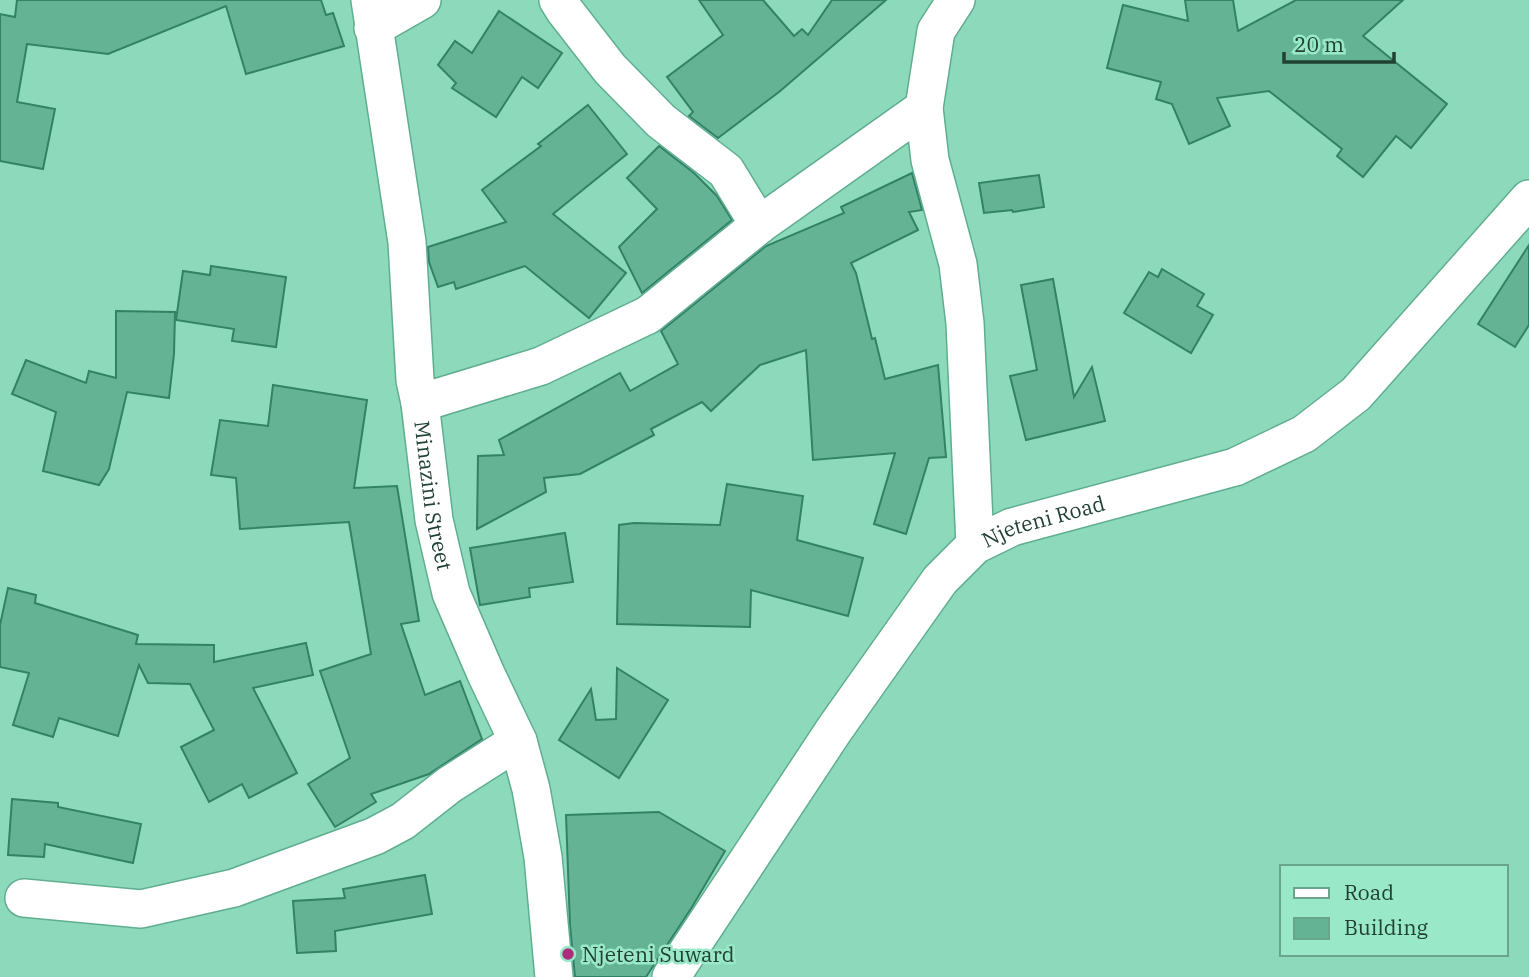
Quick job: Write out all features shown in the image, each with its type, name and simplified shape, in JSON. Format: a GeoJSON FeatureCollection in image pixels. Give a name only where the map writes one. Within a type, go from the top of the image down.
{"type":"FeatureCollection","features":[{"type":"Feature","properties":{"kind":"street"},"geometry":{"type":"LineString","coordinates":[[372,14],[422,0]]}},
{"type":"Feature","properties":{"kind":"street"},"geometry":{"type":"LineString","coordinates":[[558,0],[610,69],[661,121],[726,171],[759,225]]}},
{"type":"Feature","properties":{"kind":"street"},"geometry":{"type":"LineString","coordinates":[[956,0],[936,31],[924,108],[930,160],[958,264],[965,323],[975,545]]}},
{"type":"Feature","properties":{"kind":"street","name":"Minazini Street"},"geometry":{"type":"LineString","coordinates":[[372,14],[407,243],[415,380],[434,520],[451,593],[518,741],[531,789],[543,857],[554,977]]}},
{"type":"Feature","properties":{"kind":"street"},"geometry":{"type":"LineString","coordinates":[[420,403],[541,366],[648,315],[759,225],[924,108]]}},
{"type":"Feature","properties":{"kind":"street","name":"Njeteni Road"},"geometry":{"type":"LineString","coordinates":[[671,977],[834,730],[940,580],[975,545],[1012,527],[1235,467],[1304,434],[1356,394],[1529,199]]}},
{"type":"Feature","properties":{"kind":"street"},"geometry":{"type":"LineString","coordinates":[[24,898],[141,909],[234,888],[384,831],[403,821],[449,785],[518,741]]}},
{"type":"Feature","properties":{"kind":"building"},"geometry":{"type":"Polygon","coordinates":[[[17,0],[321,0],[326,15],[333,13],[344,46],[246,74],[226,6],[108,54],[27,44],[17,102],[55,109],[43,169],[0,161],[0,14],[15,17],[17,0]]]}},
{"type":"Feature","properties":{"kind":"building"},"geometry":{"type":"Polygon","coordinates":[[[699,0],[763,0],[794,36],[802,29],[808,35],[832,0],[886,0],[779,92],[718,138],[689,116],[693,112],[667,77],[723,35],[699,0]]]}},
{"type":"Feature","properties":{"kind":"building"},"geometry":{"type":"Polygon","coordinates":[[[1185,0],[1233,0],[1238,31],[1296,0],[1403,0],[1363,36],[1447,104],[1411,148],[1396,136],[1363,177],[1337,156],[1342,149],[1269,91],[1217,98],[1230,126],[1189,144],[1172,104],[1156,99],[1161,82],[1107,68],[1123,5],[1188,21],[1185,0]]]}},
{"type":"Feature","properties":{"kind":"building"},"geometry":{"type":"Polygon","coordinates":[[[499,11],[562,53],[538,88],[522,77],[496,117],[452,88],[456,83],[438,65],[455,41],[472,53],[499,11]]]}},
{"type":"Feature","properties":{"kind":"building"},"geometry":{"type":"Polygon","coordinates":[[[588,105],[627,154],[553,214],[626,273],[589,318],[525,266],[456,289],[454,282],[438,287],[429,262],[428,247],[506,222],[482,190],[541,146],[538,144],[588,105]]]}},
{"type":"Feature","properties":{"kind":"building"},"geometry":{"type":"Polygon","coordinates":[[[659,146],[694,173],[717,196],[732,220],[642,293],[619,247],[657,209],[627,178],[659,146]]]}},
{"type":"Feature","properties":{"kind":"building"},"geometry":{"type":"Polygon","coordinates":[[[912,173],[922,210],[909,212],[918,230],[851,263],[885,379],[938,365],[946,457],[929,458],[906,534],[874,524],[895,453],[813,460],[806,350],[760,365],[711,411],[702,402],[651,429],[654,435],[580,474],[544,478],[546,492],[477,529],[478,456],[504,455],[499,440],[620,373],[630,391],[678,364],[661,331],[766,246],[844,213],[841,207],[912,173]]]}},
{"type":"Feature","properties":{"kind":"building"},"geometry":{"type":"Polygon","coordinates":[[[1039,175],[1044,207],[984,213],[979,183],[1039,175]]]}},
{"type":"Feature","properties":{"kind":"building"},"geometry":{"type":"Polygon","coordinates":[[[1529,245],[1529,325],[1515,347],[1478,324],[1529,245]]]}},
{"type":"Feature","properties":{"kind":"building"},"geometry":{"type":"Polygon","coordinates":[[[211,266],[286,277],[276,347],[232,341],[234,329],[176,320],[183,271],[210,275],[211,266]]]}},
{"type":"Feature","properties":{"kind":"building"},"geometry":{"type":"Polygon","coordinates":[[[1162,269],[1204,294],[1197,306],[1213,315],[1191,353],[1124,313],[1149,272],[1158,277],[1162,269]]]}},
{"type":"Feature","properties":{"kind":"building"},"geometry":{"type":"Polygon","coordinates":[[[1053,279],[1074,397],[1092,367],[1105,421],[1026,440],[1010,376],[1037,370],[1021,285],[1053,279]]]}},
{"type":"Feature","properties":{"kind":"building"},"geometry":{"type":"Polygon","coordinates":[[[116,311],[175,312],[169,398],[127,392],[109,469],[99,485],[43,471],[56,412],[12,394],[26,360],[86,383],[89,371],[116,378],[116,311]]]}},
{"type":"Feature","properties":{"kind":"building"},"geometry":{"type":"Polygon","coordinates":[[[273,385],[367,400],[354,488],[397,486],[419,621],[401,624],[425,695],[460,681],[482,739],[429,774],[371,794],[376,802],[335,827],[308,784],[350,758],[320,671],[371,654],[349,522],[240,529],[236,478],[211,475],[220,420],[268,426],[273,385]]]}},
{"type":"Feature","properties":{"kind":"building"},"geometry":{"type":"Polygon","coordinates":[[[727,484],[803,496],[797,540],[863,558],[848,616],[751,590],[750,627],[617,624],[619,525],[720,525],[727,484]]]}},
{"type":"Feature","properties":{"kind":"building"},"geometry":{"type":"Polygon","coordinates":[[[565,533],[573,582],[529,588],[530,597],[480,605],[470,548],[565,533]]]}},
{"type":"Feature","properties":{"kind":"building"},"geometry":{"type":"Polygon","coordinates":[[[8,588],[36,595],[35,603],[138,635],[136,644],[214,645],[214,662],[306,643],[313,675],[253,688],[297,773],[249,798],[242,784],[209,802],[181,747],[214,730],[190,684],[148,683],[139,665],[118,736],[59,718],[53,737],[13,725],[29,673],[0,667],[0,625],[8,588]]]}},
{"type":"Feature","properties":{"kind":"building"},"geometry":{"type":"Polygon","coordinates":[[[617,668],[668,700],[619,778],[559,740],[591,689],[596,720],[616,719],[617,668]]]}},
{"type":"Feature","properties":{"kind":"building"},"geometry":{"type":"Polygon","coordinates":[[[12,799],[58,803],[58,807],[141,824],[133,863],[45,844],[44,857],[8,855],[12,799]]]}},
{"type":"Feature","properties":{"kind":"building"},"geometry":{"type":"Polygon","coordinates":[[[659,812],[725,851],[646,977],[575,977],[570,925],[566,815],[659,812]]]}},
{"type":"Feature","properties":{"kind":"building"},"geometry":{"type":"Polygon","coordinates":[[[425,875],[432,914],[335,931],[336,951],[297,953],[293,901],[345,898],[343,889],[425,875]]]}},
{"type":"Feature","properties":{"kind":"place","name":"Njeteni Suward"},"geometry":{"type":"Point","coordinates":[568,954]}}]}
